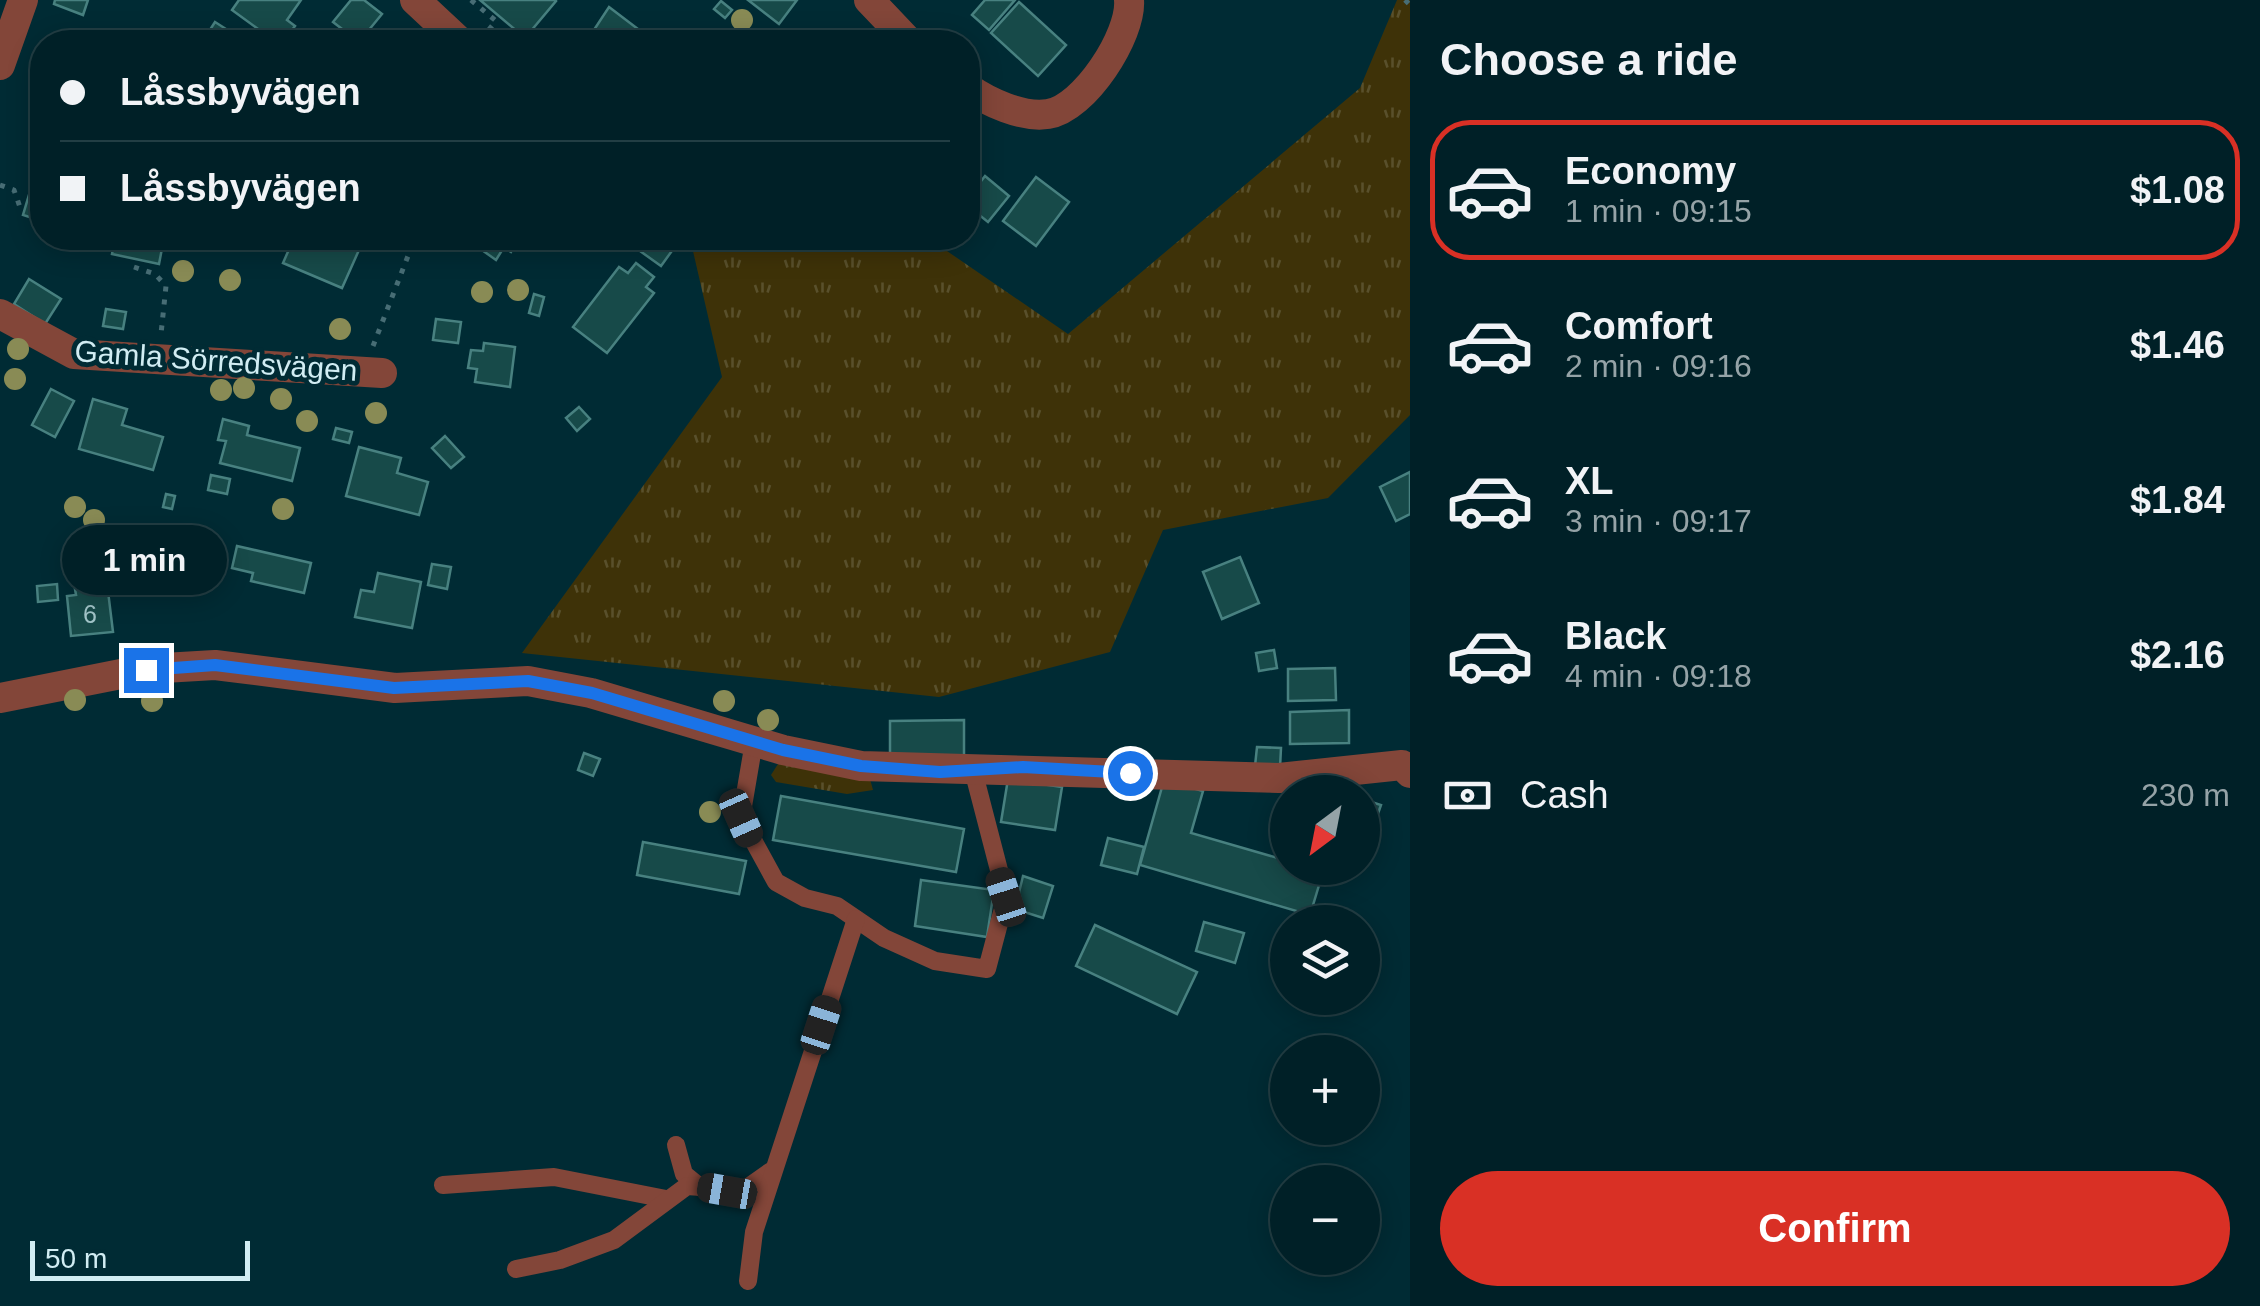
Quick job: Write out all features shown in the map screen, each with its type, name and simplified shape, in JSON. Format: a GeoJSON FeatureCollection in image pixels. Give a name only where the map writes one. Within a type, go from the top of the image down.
{"type":"FeatureCollection","features":[{"type":"Feature","properties":{"kind":"street"},"geometry":{"type":"LineString","coordinates":[[0,65],[23,0]]}},
{"type":"Feature","properties":{"kind":"street"},"geometry":{"type":"LineString","coordinates":[[415,0],[447,30]]}},
{"type":"Feature","properties":{"kind":"street"},"geometry":{"type":"LineString","coordinates":[[869,0],[898,30]]}},
{"type":"Feature","properties":{"kind":"street"},"geometry":{"type":"LineString","coordinates":[[980,93],[1014,109],[1054,113],[1072,102],[1122,38],[1129,0]]}},
{"type":"Feature","properties":{"kind":"street","name":"Gamla Sörredsvägen"},"geometry":{"type":"LineString","coordinates":[[0,314],[74,354],[373,372]]}},
{"type":"Feature","properties":{"kind":"street"},"geometry":{"type":"LineString","coordinates":[[0,698],[146,670],[215,665],[384,688],[510,680],[592,693],[754,742],[861,766],[973,770],[1023,767],[1279,778],[1407,762]]}},
{"type":"Feature","properties":{"kind":"lane"},"geometry":{"type":"LineString","coordinates":[[754,742],[741,818],[776,882],[805,898],[837,906],[884,938],[935,961],[987,968],[1006,897],[973,770]]}},
{"type":"Feature","properties":{"kind":"lane"},"geometry":{"type":"LineString","coordinates":[[748,1281],[754,1232],[856,919]]}},
{"type":"Feature","properties":{"kind":"lane"},"geometry":{"type":"LineString","coordinates":[[676,1146],[684,1174],[701,1187]]}},
{"type":"Feature","properties":{"kind":"lane"},"geometry":{"type":"LineString","coordinates":[[516,1268],[560,1260],[614,1240],[687,1186],[744,1190],[775,1167]]}},
{"type":"Feature","properties":{"kind":"lane"},"geometry":{"type":"LineString","coordinates":[[444,1186],[554,1177],[666,1198]]}},
{"type":"Feature","properties":{"kind":"path"},"geometry":{"type":"LineString","coordinates":[[472,0],[496,20],[488,30]]}},
{"type":"Feature","properties":{"kind":"path"},"geometry":{"type":"LineString","coordinates":[[0,185],[14,190],[21,210]]}},
{"type":"Feature","properties":{"kind":"path"},"geometry":{"type":"LineString","coordinates":[[373,372],[411,250]]}},
{"type":"Feature","properties":{"kind":"path"},"geometry":{"type":"LineString","coordinates":[[134,267],[155,274],[166,286],[157,359]]}},
{"type":"Feature","properties":{"kind":"green space"},"geometry":{"type":"Polygon","coordinates":[[[1397,0],[1410,0],[1410,415],[1328,498],[1163,530],[1110,652],[939,697],[522,653],[722,377],[693,250],[946,250],[1068,334],[1360,88],[1397,0]]]}},
{"type":"Feature","properties":{"kind":"green space"},"geometry":{"type":"Polygon","coordinates":[[[778,764],[870,779],[873,790],[847,794],[776,782],[771,775],[778,764]]]}},
{"type":"Feature","properties":{"kind":"building"},"geometry":{"type":"Polygon","coordinates":[[[55,0],[88,0],[83,15],[54,4],[55,0]]]}},
{"type":"Feature","properties":{"kind":"building"},"geometry":{"type":"Polygon","coordinates":[[[239,0],[301,0],[287,20],[295,26],[292,30],[260,30],[232,10],[239,0]]]}},
{"type":"Feature","properties":{"kind":"building"},"geometry":{"type":"Polygon","coordinates":[[[351,0],[364,0],[382,14],[369,30],[343,30],[333,22],[351,0]]]}},
{"type":"Feature","properties":{"kind":"building"},"geometry":{"type":"Polygon","coordinates":[[[480,0],[556,1],[532,30],[516,30],[480,0]]]}},
{"type":"Feature","properties":{"kind":"building"},"geometry":{"type":"Polygon","coordinates":[[[748,0],[797,0],[779,24],[748,0]]]}},
{"type":"Feature","properties":{"kind":"building"},"geometry":{"type":"Polygon","coordinates":[[[985,0],[1015,0],[989,30],[972,15],[985,0]]]}},
{"type":"Feature","properties":{"kind":"building"},"geometry":{"type":"Polygon","coordinates":[[[721,1],[732,10],[725,18],[714,9],[721,1]]]}},
{"type":"Feature","properties":{"kind":"building"},"geometry":{"type":"Polygon","coordinates":[[[1019,2],[1066,45],[1038,76],[991,33],[1019,2]]]}},
{"type":"Feature","properties":{"kind":"building"},"geometry":{"type":"Polygon","coordinates":[[[609,7],[639,30],[594,30],[609,7]]]}},
{"type":"Feature","properties":{"kind":"building"},"geometry":{"type":"Polygon","coordinates":[[[215,22],[226,29],[225,30],[210,30],[215,22]]]}},
{"type":"Feature","properties":{"kind":"building"},"geometry":{"type":"Polygon","coordinates":[[[985,176],[1009,196],[988,222],[980,216],[980,182],[985,176]]]}},
{"type":"Feature","properties":{"kind":"building"},"geometry":{"type":"Polygon","coordinates":[[[1036,177],[1069,202],[1036,246],[1003,221],[1036,177]]]}},
{"type":"Feature","properties":{"kind":"building"},"geometry":{"type":"Polygon","coordinates":[[[30,191],[30,217],[23,215],[30,191]]]}},
{"type":"Feature","properties":{"kind":"building"},"geometry":{"type":"Polygon","coordinates":[[[113,250],[162,250],[159,264],[112,254],[113,250]]]}},
{"type":"Feature","properties":{"kind":"building"},"geometry":{"type":"Polygon","coordinates":[[[289,250],[359,250],[342,288],[283,263],[289,250]]]}},
{"type":"Feature","properties":{"kind":"building"},"geometry":{"type":"Polygon","coordinates":[[[482,250],[502,250],[496,260],[482,250]]]}},
{"type":"Feature","properties":{"kind":"building"},"geometry":{"type":"Polygon","coordinates":[[[639,250],[673,250],[661,266],[639,250]]]}},
{"type":"Feature","properties":{"kind":"building"},"geometry":{"type":"Polygon","coordinates":[[[636,263],[654,277],[646,287],[654,293],[607,353],[573,327],[619,267],[628,273],[636,263]]]}},
{"type":"Feature","properties":{"kind":"building"},"geometry":{"type":"Polygon","coordinates":[[[29,279],[61,299],[45,324],[14,304],[29,279]]]}},
{"type":"Feature","properties":{"kind":"building"},"geometry":{"type":"Polygon","coordinates":[[[534,294],[544,297],[539,316],[529,313],[534,294]]]}},
{"type":"Feature","properties":{"kind":"building"},"geometry":{"type":"Polygon","coordinates":[[[106,309],[126,312],[123,329],[103,326],[106,309]]]}},
{"type":"Feature","properties":{"kind":"building"},"geometry":{"type":"Polygon","coordinates":[[[436,319],[461,322],[458,343],[433,340],[436,319]]]}},
{"type":"Feature","properties":{"kind":"building"},"geometry":{"type":"Polygon","coordinates":[[[484,343],[515,347],[510,387],[475,382],[477,369],[468,368],[471,350],[483,351],[484,343]]]}},
{"type":"Feature","properties":{"kind":"building"},"geometry":{"type":"Polygon","coordinates":[[[51,389],[74,401],[55,437],[32,425],[51,389]]]}},
{"type":"Feature","properties":{"kind":"building"},"geometry":{"type":"Polygon","coordinates":[[[93,399],[127,409],[122,425],[163,437],[153,470],[79,449],[93,399]]]}},
{"type":"Feature","properties":{"kind":"building"},"geometry":{"type":"Polygon","coordinates":[[[579,407],[590,419],[577,431],[566,418],[579,407]]]}},
{"type":"Feature","properties":{"kind":"building"},"geometry":{"type":"Polygon","coordinates":[[[223,419],[249,426],[247,435],[300,448],[292,481],[220,463],[226,441],[218,440],[223,419]]]}},
{"type":"Feature","properties":{"kind":"building"},"geometry":{"type":"Polygon","coordinates":[[[336,428],[352,432],[349,443],[333,439],[336,428]]]}},
{"type":"Feature","properties":{"kind":"building"},"geometry":{"type":"Polygon","coordinates":[[[445,436],[464,457],[451,468],[432,448],[445,436]]]}},
{"type":"Feature","properties":{"kind":"building"},"geometry":{"type":"Polygon","coordinates":[[[359,447],[401,458],[397,473],[428,482],[419,515],[346,496],[359,447]]]}},
{"type":"Feature","properties":{"kind":"building"},"geometry":{"type":"Polygon","coordinates":[[[1410,472],[1410,514],[1396,521],[1380,487],[1410,472]]]}},
{"type":"Feature","properties":{"kind":"building"},"geometry":{"type":"Polygon","coordinates":[[[211,475],[230,479],[227,494],[208,490],[211,475]]]}},
{"type":"Feature","properties":{"kind":"building"},"geometry":{"type":"Polygon","coordinates":[[[166,494],[175,496],[172,509],[163,507],[166,494]]]}},
{"type":"Feature","properties":{"kind":"building"},"geometry":{"type":"Polygon","coordinates":[[[237,546],[311,563],[304,593],[251,581],[253,573],[232,568],[237,546]]]}},
{"type":"Feature","properties":{"kind":"building"},"geometry":{"type":"Polygon","coordinates":[[[1240,557],[1259,603],[1222,619],[1203,572],[1240,557]]]}},
{"type":"Feature","properties":{"kind":"building"},"geometry":{"type":"Polygon","coordinates":[[[178,563],[202,567],[199,584],[176,580],[178,563]]]}},
{"type":"Feature","properties":{"kind":"building"},"geometry":{"type":"Polygon","coordinates":[[[138,564],[140,590],[115,592],[112,566],[138,564]]]}},
{"type":"Feature","properties":{"kind":"building"},"geometry":{"type":"Polygon","coordinates":[[[432,564],[451,567],[447,589],[428,585],[432,564]]]}},
{"type":"Feature","properties":{"kind":"building"},"geometry":{"type":"Polygon","coordinates":[[[378,573],[421,582],[412,628],[355,617],[361,590],[374,592],[378,573]]]}},
{"type":"Feature","properties":{"kind":"building"},"geometry":{"type":"Polygon","coordinates":[[[57,584],[58,600],[38,602],[37,586],[57,584]]]}},
{"type":"Feature","properties":{"kind":"building"},"geometry":{"type":"Polygon","coordinates":[[[93,587],[94,592],[108,591],[113,632],[71,636],[67,596],[76,595],[75,589],[93,587]]]}},
{"type":"Feature","properties":{"kind":"building"},"geometry":{"type":"Polygon","coordinates":[[[1274,650],[1277,668],[1259,671],[1256,653],[1274,650]]]}},
{"type":"Feature","properties":{"kind":"building"},"geometry":{"type":"Polygon","coordinates":[[[1335,668],[1336,700],[1288,701],[1288,669],[1335,668]]]}},
{"type":"Feature","properties":{"kind":"building"},"geometry":{"type":"Polygon","coordinates":[[[1349,710],[1349,743],[1290,744],[1290,712],[1349,710]]]}},
{"type":"Feature","properties":{"kind":"building"},"geometry":{"type":"Polygon","coordinates":[[[964,720],[964,757],[890,758],[890,721],[964,720]]]}},
{"type":"Feature","properties":{"kind":"building"},"geometry":{"type":"Polygon","coordinates":[[[1257,747],[1281,748],[1280,768],[1255,766],[1257,747]]]}},
{"type":"Feature","properties":{"kind":"building"},"geometry":{"type":"Polygon","coordinates":[[[584,753],[600,759],[593,776],[578,770],[584,753]]]}},
{"type":"Feature","properties":{"kind":"building"},"geometry":{"type":"Polygon","coordinates":[[[1008,779],[1062,787],[1055,830],[1001,822],[1008,779]]]}},
{"type":"Feature","properties":{"kind":"building"},"geometry":{"type":"Polygon","coordinates":[[[1164,780],[1203,791],[1191,833],[1270,856],[1270,885],[1319,885],[1313,905],[1276,905],[1140,865],[1164,780]]]}},
{"type":"Feature","properties":{"kind":"building"},"geometry":{"type":"Polygon","coordinates":[[[781,796],[964,829],[956,872],[773,840],[781,796]]]}},
{"type":"Feature","properties":{"kind":"building"},"geometry":{"type":"Polygon","coordinates":[[[1108,838],[1144,847],[1137,874],[1101,865],[1108,838]]]}},
{"type":"Feature","properties":{"kind":"building"},"geometry":{"type":"Polygon","coordinates":[[[643,842],[746,861],[739,894],[637,875],[643,842]]]}},
{"type":"Feature","properties":{"kind":"building"},"geometry":{"type":"Polygon","coordinates":[[[1023,876],[1053,886],[1043,918],[1015,909],[1023,876]]]}},
{"type":"Feature","properties":{"kind":"building"},"geometry":{"type":"Polygon","coordinates":[[[921,880],[994,890],[987,937],[915,926],[921,880]]]}},
{"type":"Feature","properties":{"kind":"building"},"geometry":{"type":"Polygon","coordinates":[[[1204,922],[1244,933],[1235,963],[1196,951],[1204,922]]]}},
{"type":"Feature","properties":{"kind":"building"},"geometry":{"type":"Polygon","coordinates":[[[1095,925],[1197,972],[1177,1014],[1076,966],[1095,925]]]}},
{"type":"Feature","properties":{"kind":"route"},"geometry":{"type":"LineString","coordinates":[[146,670],[215,665],[394,688],[528,681],[592,693],[783,750],[861,766],[940,772],[1023,767],[1130,773]]}}]}
